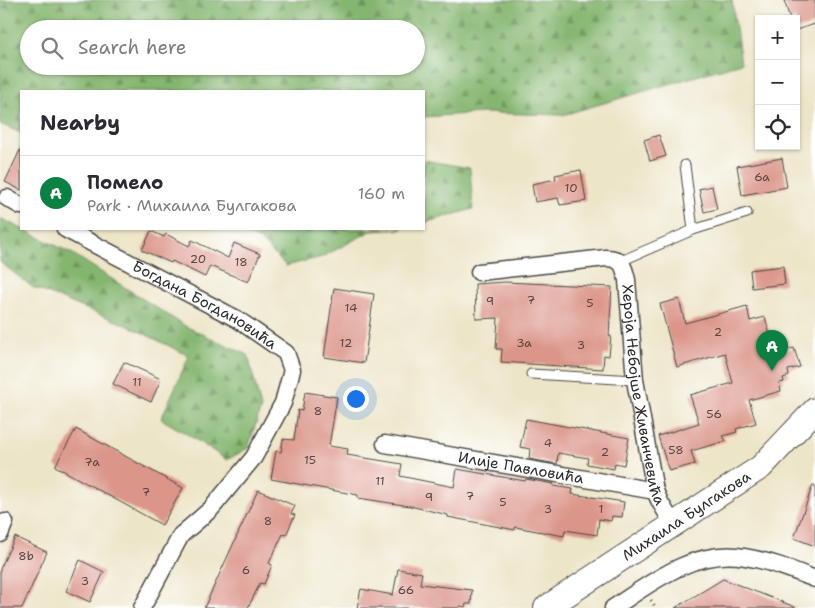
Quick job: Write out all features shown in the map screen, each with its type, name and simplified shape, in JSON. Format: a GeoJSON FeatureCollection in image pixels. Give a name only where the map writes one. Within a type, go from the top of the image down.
{"type":"FeatureCollection","features":[{"type":"Feature","properties":{"kind":"street","name":"Богдана Богдановића"},"geometry":{"type":"LineString","coordinates":[[67,230],[237,319],[286,353],[292,370],[283,403],[254,457],[211,509],[181,534],[142,608]]}},
{"type":"Feature","properties":{"kind":"street","name":"Хероја Небојше Живанчевића"},"geometry":{"type":"LineString","coordinates":[[479,272],[606,258],[614,258],[621,261],[625,268],[627,280],[635,380],[655,491],[673,524]]}},
{"type":"Feature","properties":{"kind":"street","name":"Михаила Булгакова"},"geometry":{"type":"LineString","coordinates":[[546,608],[761,467],[815,410]]}},
{"type":"Feature","properties":{"kind":"street","name":"Илије Павловића"},"geometry":{"type":"LineString","coordinates":[[385,444],[655,491]]}},
{"type":"Feature","properties":{"kind":"street"},"geometry":{"type":"LineString","coordinates":[[613,608],[672,571],[700,558],[713,556],[745,557],[780,566],[815,579]]}},
{"type":"Feature","properties":{"kind":"lane"},"geometry":{"type":"LineString","coordinates":[[685,165],[693,230]]}},
{"type":"Feature","properties":{"kind":"lane","name":"Хероја Небојше Живанчевића"},"geometry":{"type":"LineString","coordinates":[[621,261],[693,230],[748,212]]}},
{"type":"Feature","properties":{"kind":"lane"},"geometry":{"type":"LineString","coordinates":[[530,374],[635,380]]}},
{"type":"Feature","properties":{"kind":"green space"},"geometry":{"type":"Polygon","coordinates":[[[0,0],[732,0],[741,63],[563,115],[482,113],[425,117],[425,90],[20,90],[20,133],[0,124],[0,0]]]}},
{"type":"Feature","properties":{"kind":"green space"},"geometry":{"type":"Polygon","coordinates":[[[425,160],[470,168],[473,209],[425,223],[425,160]]]}},
{"type":"Feature","properties":{"kind":"green space"},"geometry":{"type":"Polygon","coordinates":[[[0,218],[20,228],[20,230],[24,230],[73,254],[185,326],[248,355],[261,408],[248,448],[227,460],[161,419],[189,356],[131,327],[32,287],[0,262],[0,218]]]}},
{"type":"Feature","properties":{"kind":"green space"},"geometry":{"type":"Polygon","coordinates":[[[238,230],[386,230],[371,231],[322,257],[286,266],[260,240],[238,230]]]}},
{"type":"Feature","properties":{"kind":"building"},"geometry":{"type":"Polygon","coordinates":[[[784,0],[815,0],[815,24],[800,29],[800,15],[789,15],[784,0]]]}},
{"type":"Feature","properties":{"kind":"building"},"geometry":{"type":"Polygon","coordinates":[[[659,135],[666,156],[650,161],[644,140],[659,135]]]}},
{"type":"Feature","properties":{"kind":"building"},"geometry":{"type":"Polygon","coordinates":[[[20,150],[20,190],[5,182],[20,150]]]}},
{"type":"Feature","properties":{"kind":"building"},"geometry":{"type":"Polygon","coordinates":[[[782,158],[787,187],[742,195],[737,166],[782,158]]]}},
{"type":"Feature","properties":{"kind":"building"},"geometry":{"type":"Polygon","coordinates":[[[581,170],[586,201],[560,205],[558,198],[535,202],[532,184],[556,179],[555,175],[581,170]]]}},
{"type":"Feature","properties":{"kind":"building"},"geometry":{"type":"Polygon","coordinates":[[[712,186],[717,209],[704,212],[699,189],[712,186]]]}},
{"type":"Feature","properties":{"kind":"building"},"geometry":{"type":"Polygon","coordinates":[[[151,231],[164,237],[166,234],[189,246],[192,240],[228,258],[234,243],[260,254],[248,282],[210,266],[205,277],[172,261],[171,263],[142,250],[151,231]]]}},
{"type":"Feature","properties":{"kind":"building"},"geometry":{"type":"Polygon","coordinates":[[[783,266],[785,284],[752,288],[750,270],[783,266]]]}},
{"type":"Feature","properties":{"kind":"building"},"geometry":{"type":"Polygon","coordinates":[[[505,282],[612,287],[609,356],[604,355],[603,369],[501,362],[502,349],[496,349],[498,318],[476,319],[475,284],[505,282]]]}},
{"type":"Feature","properties":{"kind":"building"},"geometry":{"type":"Polygon","coordinates":[[[334,288],[374,294],[364,363],[324,357],[334,288]]]}},
{"type":"Feature","properties":{"kind":"building"},"geometry":{"type":"Polygon","coordinates":[[[679,299],[685,323],[747,306],[750,321],[765,317],[775,353],[794,348],[800,367],[788,370],[789,376],[783,378],[784,382],[779,383],[781,391],[749,400],[756,423],[736,429],[737,432],[723,436],[726,441],[691,451],[695,464],[669,471],[658,436],[699,423],[690,395],[733,383],[725,353],[677,367],[660,304],[679,299]]]}},
{"type":"Feature","properties":{"kind":"building"},"geometry":{"type":"Polygon","coordinates":[[[124,362],[161,379],[151,402],[113,384],[124,362]]]}},
{"type":"Feature","properties":{"kind":"building"},"geometry":{"type":"Polygon","coordinates":[[[305,392],[337,397],[329,446],[348,449],[347,455],[402,464],[400,476],[454,487],[457,469],[554,484],[553,486],[573,489],[572,494],[624,502],[622,517],[612,516],[611,521],[599,519],[597,535],[565,530],[564,536],[515,527],[515,530],[448,517],[448,515],[410,506],[358,498],[358,495],[271,479],[276,451],[281,452],[283,439],[294,440],[298,410],[302,411],[305,392]]]}},
{"type":"Feature","properties":{"kind":"building"},"geometry":{"type":"Polygon","coordinates":[[[526,419],[629,438],[624,465],[615,463],[614,469],[587,464],[588,458],[558,453],[557,464],[529,459],[530,449],[520,447],[526,419]]]}},
{"type":"Feature","properties":{"kind":"building"},"geometry":{"type":"Polygon","coordinates":[[[76,429],[183,488],[162,525],[55,466],[76,429]]]}},
{"type":"Feature","properties":{"kind":"building"},"geometry":{"type":"Polygon","coordinates":[[[813,485],[815,485],[815,546],[794,538],[813,485]]]}},
{"type":"Feature","properties":{"kind":"building"},"geometry":{"type":"Polygon","coordinates":[[[258,490],[295,506],[291,514],[295,515],[286,535],[283,534],[269,563],[272,565],[264,584],[260,583],[248,608],[204,608],[258,490]]]}},
{"type":"Feature","properties":{"kind":"building"},"geometry":{"type":"Polygon","coordinates":[[[15,537],[47,552],[22,608],[0,608],[0,569],[15,537]]]}},
{"type":"Feature","properties":{"kind":"building"},"geometry":{"type":"Polygon","coordinates":[[[80,560],[104,572],[90,602],[66,591],[80,560]]]}},
{"type":"Feature","properties":{"kind":"building"},"geometry":{"type":"Polygon","coordinates":[[[398,569],[422,573],[420,584],[472,590],[471,604],[466,604],[465,607],[460,606],[459,608],[357,608],[361,589],[393,595],[398,569]]]}},
{"type":"Feature","properties":{"kind":"building"},"geometry":{"type":"Polygon","coordinates":[[[723,579],[795,607],[795,608],[675,608],[723,579]]]}},
{"type":"Feature","properties":{"kind":"place","name":"Помело"},"geometry":{"type":"Point","coordinates":[772,371]}}]}
